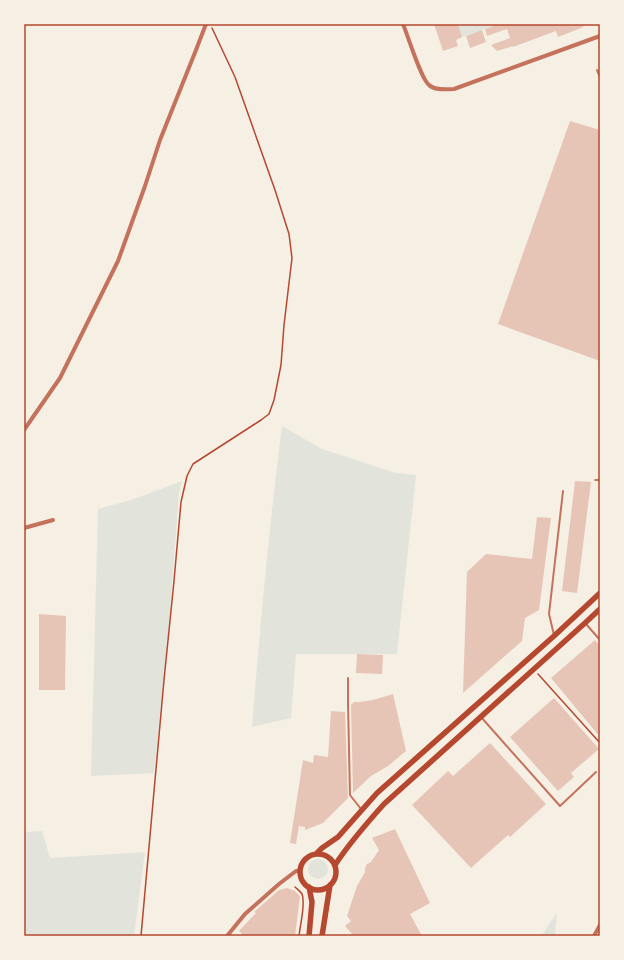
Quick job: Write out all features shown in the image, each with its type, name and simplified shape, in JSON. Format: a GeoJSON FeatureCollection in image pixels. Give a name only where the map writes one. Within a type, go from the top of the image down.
{"type":"FeatureCollection","features":[{"type":"Feature","properties":{"kind":"main road"},"geometry":{"type":"LineString","coordinates":[[316,854],[338,837],[377,793],[554,636],[600,593]]}},
{"type":"Feature","properties":{"kind":"main road"},"geometry":{"type":"LineString","coordinates":[[335,865],[361,829],[384,804],[600,609]]}},
{"type":"Feature","properties":{"kind":"main road"},"geometry":{"type":"LineString","coordinates":[[321,854],[330,857],[335,865],[336,876],[334,881],[325,888],[314,889],[309,887],[304,883],[301,877],[300,871],[302,865],[310,856],[321,854]]}},
{"type":"Feature","properties":{"kind":"main road"},"geometry":{"type":"LineString","coordinates":[[322,936],[330,885]]}},
{"type":"Feature","properties":{"kind":"main road"},"geometry":{"type":"LineString","coordinates":[[309,887],[312,902],[309,936]]}},
{"type":"Feature","properties":{"kind":"street"},"geometry":{"type":"LineString","coordinates":[[24,430],[60,378],[118,261],[160,140],[206,24]]}},
{"type":"Feature","properties":{"kind":"street"},"geometry":{"type":"LineString","coordinates":[[403,24],[423,77],[429,85],[434,88],[454,89],[600,36]]}},
{"type":"Feature","properties":{"kind":"street"},"geometry":{"type":"LineString","coordinates":[[24,528],[53,520]]}},
{"type":"Feature","properties":{"kind":"street"},"geometry":{"type":"LineString","coordinates":[[226,936],[244,914],[279,884],[296,871],[300,871]]}},
{"type":"Feature","properties":{"kind":"street"},"geometry":{"type":"LineString","coordinates":[[594,936],[600,924]]}},
{"type":"Feature","properties":{"kind":"lane"},"geometry":{"type":"LineString","coordinates":[[597,70],[600,78]]}},
{"type":"Feature","properties":{"kind":"lane"},"geometry":{"type":"LineString","coordinates":[[554,636],[549,614],[563,492]]}},
{"type":"Feature","properties":{"kind":"lane"},"geometry":{"type":"LineString","coordinates":[[585,623],[600,640]]}},
{"type":"Feature","properties":{"kind":"lane"},"geometry":{"type":"LineString","coordinates":[[348,678],[350,796],[362,810]]}},
{"type":"Feature","properties":{"kind":"lane"},"geometry":{"type":"LineString","coordinates":[[481,717],[560,806],[596,772]]}},
{"type":"Feature","properties":{"kind":"path"},"geometry":{"type":"LineString","coordinates":[[141,936],[182,496],[187,476],[193,464],[269,414],[274,400],[281,365],[292,258],[289,234],[272,182],[235,77],[211,24]]}},
{"type":"Feature","properties":{"kind":"path"},"geometry":{"type":"LineString","coordinates":[[595,480],[600,480]]}},
{"type":"Feature","properties":{"kind":"path"},"geometry":{"type":"LineString","coordinates":[[534,669],[600,743]]}},
{"type":"Feature","properties":{"kind":"path"},"geometry":{"type":"LineString","coordinates":[[295,888],[301,893],[304,902],[299,936]]}},
{"type":"Feature","properties":{"kind":"shaded area"},"geometry":{"type":"Polygon","coordinates":[[[458,24],[499,24],[462,37],[458,24]]]}},
{"type":"Feature","properties":{"kind":"shaded area"},"geometry":{"type":"Polygon","coordinates":[[[282,426],[322,449],[396,473],[416,475],[397,654],[296,654],[291,718],[252,727],[265,576],[282,426]]]}},
{"type":"Feature","properties":{"kind":"shaded area"},"geometry":{"type":"Polygon","coordinates":[[[182,481],[179,493],[168,636],[154,773],[91,776],[98,509],[134,499],[182,481]]]}},
{"type":"Feature","properties":{"kind":"shaded area"},"geometry":{"type":"Polygon","coordinates":[[[42,831],[50,858],[145,852],[134,936],[24,936],[24,832],[42,831]]]}},
{"type":"Feature","properties":{"kind":"shaded area"},"geometry":{"type":"Polygon","coordinates":[[[318,859],[325,862],[328,869],[325,876],[318,879],[311,876],[308,869],[311,862],[318,859]]]}},
{"type":"Feature","properties":{"kind":"shaded area"},"geometry":{"type":"Polygon","coordinates":[[[557,913],[555,936],[541,936],[557,913]]]}},
{"type":"Feature","properties":{"kind":"building"},"geometry":{"type":"Polygon","coordinates":[[[434,24],[458,24],[462,37],[456,40],[458,46],[443,51],[434,24]]]}},
{"type":"Feature","properties":{"kind":"building"},"geometry":{"type":"Polygon","coordinates":[[[499,24],[587,24],[558,37],[556,31],[513,47],[497,51],[491,45],[510,38],[507,29],[487,36],[485,29],[499,24]]]}},
{"type":"Feature","properties":{"kind":"building"},"geometry":{"type":"Polygon","coordinates":[[[482,30],[486,42],[470,48],[466,36],[482,30]]]}},
{"type":"Feature","properties":{"kind":"building"},"geometry":{"type":"Polygon","coordinates":[[[570,121],[600,130],[600,361],[498,324],[570,121]]]}},
{"type":"Feature","properties":{"kind":"building"},"geometry":{"type":"Polygon","coordinates":[[[575,481],[591,482],[577,593],[562,591],[575,481]]]}},
{"type":"Feature","properties":{"kind":"building"},"geometry":{"type":"Polygon","coordinates":[[[537,517],[551,518],[539,610],[525,618],[522,641],[463,693],[467,572],[486,554],[532,559],[537,517]]]}},
{"type":"Feature","properties":{"kind":"building"},"geometry":{"type":"Polygon","coordinates":[[[39,614],[66,616],[65,690],[39,690],[39,614]]]}},
{"type":"Feature","properties":{"kind":"building"},"geometry":{"type":"Polygon","coordinates":[[[595,640],[600,646],[600,737],[551,678],[595,640]]]}},
{"type":"Feature","properties":{"kind":"building"},"geometry":{"type":"Polygon","coordinates":[[[357,654],[383,655],[382,674],[356,673],[357,654]]]}},
{"type":"Feature","properties":{"kind":"building"},"geometry":{"type":"Polygon","coordinates":[[[393,694],[406,751],[388,766],[371,776],[353,793],[351,705],[354,702],[373,700],[393,694]]]}},
{"type":"Feature","properties":{"kind":"building"},"geometry":{"type":"Polygon","coordinates":[[[554,698],[599,749],[571,773],[574,777],[558,791],[510,737],[554,698]]]}},
{"type":"Feature","properties":{"kind":"building"},"geometry":{"type":"Polygon","coordinates":[[[331,711],[345,712],[348,798],[323,823],[305,830],[305,827],[299,826],[296,844],[290,843],[303,760],[313,763],[314,755],[328,757],[331,711]]]}},
{"type":"Feature","properties":{"kind":"building"},"geometry":{"type":"Polygon","coordinates":[[[490,743],[546,804],[510,837],[508,835],[471,868],[412,805],[448,771],[453,776],[490,743]]]}},
{"type":"Feature","properties":{"kind":"building"},"geometry":{"type":"Polygon","coordinates":[[[395,829],[430,903],[410,914],[422,936],[349,936],[352,934],[345,926],[351,921],[347,916],[357,886],[365,872],[367,864],[371,862],[379,850],[372,838],[395,829]]]}},
{"type":"Feature","properties":{"kind":"building"},"geometry":{"type":"Polygon","coordinates":[[[287,888],[295,891],[300,896],[295,936],[244,936],[239,931],[256,913],[254,912],[279,890],[287,888]]]}}]}
